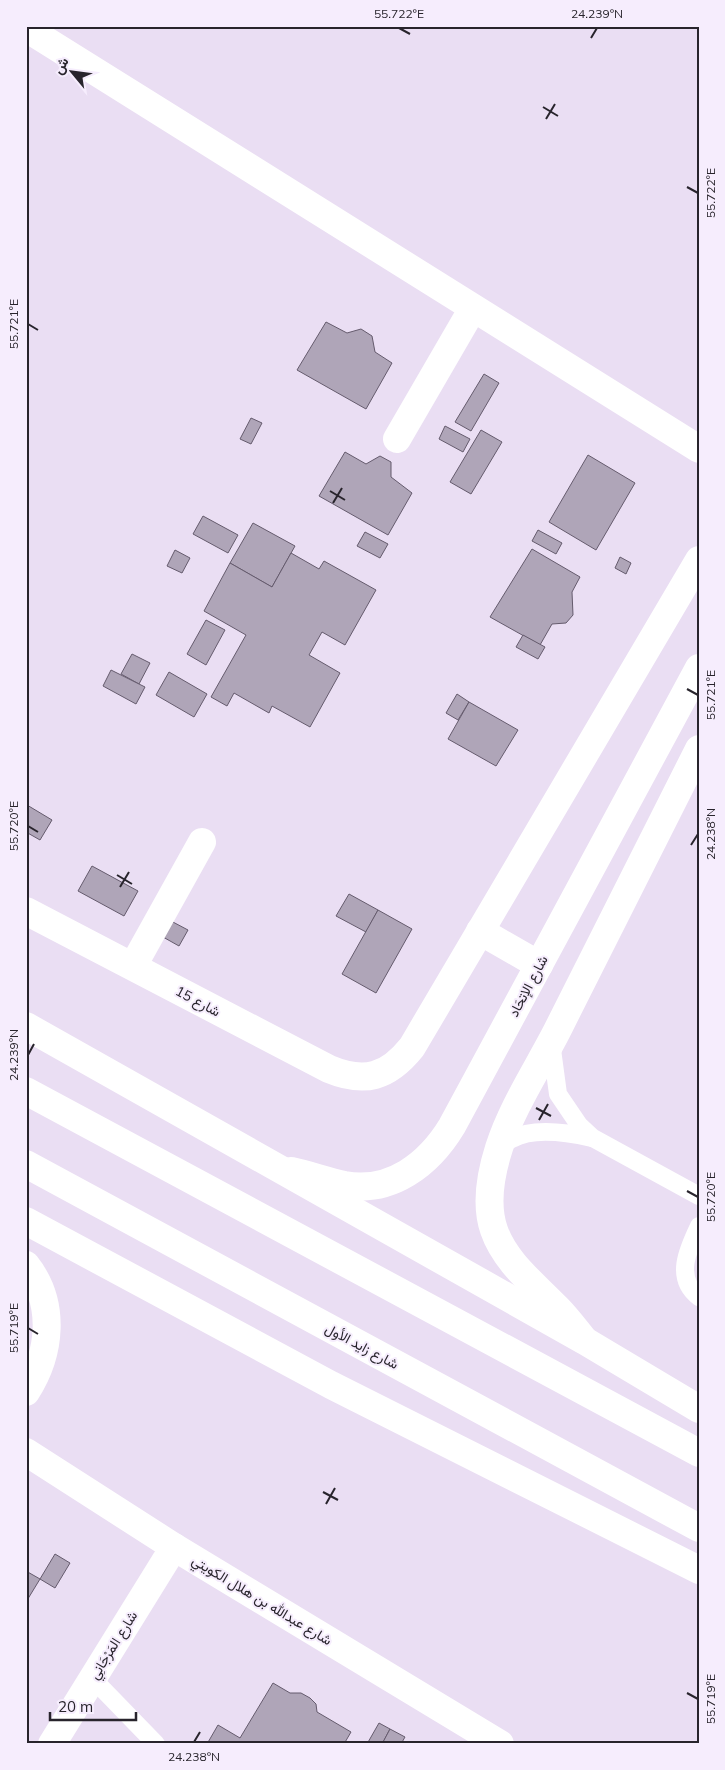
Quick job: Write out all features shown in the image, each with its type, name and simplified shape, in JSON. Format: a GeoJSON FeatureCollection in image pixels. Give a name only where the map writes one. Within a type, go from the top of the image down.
{"type":"FeatureCollection","features":[{"type":"Feature","properties":{"kind":"street"},"geometry":{"type":"LineString","coordinates":[[26,28],[699,449]]}},
{"type":"Feature","properties":{"kind":"street"},"geometry":{"type":"LineString","coordinates":[[397,439],[473,308]]}},
{"type":"Feature","properties":{"kind":"street"},"geometry":{"type":"LineString","coordinates":[[539,965],[480,931],[699,560]]}},
{"type":"Feature","properties":{"kind":"street","name":"شارع الإتحَاد"},"geometry":{"type":"LineString","coordinates":[[277,1167],[344,1185],[358,1186],[384,1183],[402,1176],[414,1169],[435,1151],[452,1126],[699,668]]}},
{"type":"Feature","properties":{"kind":"street"},"geometry":{"type":"LineString","coordinates":[[585,1341],[558,1309],[504,1253],[494,1230],[489,1209],[490,1186],[499,1148],[516,1108],[699,749]]}},
{"type":"Feature","properties":{"kind":"street"},"geometry":{"type":"LineString","coordinates":[[132,966],[202,842]]}},
{"type":"Feature","properties":{"kind":"street","name":"شارع 15"},"geometry":{"type":"LineString","coordinates":[[26,911],[329,1069],[359,1078],[374,1076],[387,1071],[401,1061],[412,1047],[480,931]]}},
{"type":"Feature","properties":{"kind":"street"},"geometry":{"type":"LineString","coordinates":[[26,1026],[585,1341],[699,1409]]}},
{"type":"Feature","properties":{"kind":"street"},"geometry":{"type":"LineString","coordinates":[[26,1091],[699,1453]]}},
{"type":"Feature","properties":{"kind":"street","name":"شارع زايد الأول"},"geometry":{"type":"LineString","coordinates":[[26,1164],[699,1528]]}},
{"type":"Feature","properties":{"kind":"street"},"geometry":{"type":"LineString","coordinates":[[26,1221],[331,1386],[699,1570]]}},
{"type":"Feature","properties":{"kind":"street"},"geometry":{"type":"LineString","coordinates":[[26,1266],[32,1272],[42,1295],[47,1319],[46,1344],[40,1368],[26,1392]]}},
{"type":"Feature","properties":{"kind":"street","name":"شارع عبدالله بن هلال الكويتي"},"geometry":{"type":"LineString","coordinates":[[26,1452],[174,1547],[500,1744]]}},
{"type":"Feature","properties":{"kind":"street","name":"شارع المَرْجَانِي"},"geometry":{"type":"LineString","coordinates":[[52,1744],[174,1547]]}},
{"type":"Feature","properties":{"kind":"lane"},"geometry":{"type":"LineString","coordinates":[[551,1042],[558,1094],[579,1125],[593,1138],[699,1196]]}},
{"type":"Feature","properties":{"kind":"lane"},"geometry":{"type":"LineString","coordinates":[[499,1148],[513,1138],[533,1134],[553,1132],[593,1138]]}},
{"type":"Feature","properties":{"kind":"lane"},"geometry":{"type":"LineString","coordinates":[[699,1226],[689,1246],[684,1264],[686,1282],[699,1298]]}},
{"type":"Feature","properties":{"kind":"lane"},"geometry":{"type":"LineString","coordinates":[[92,1678],[156,1744]]}},
{"type":"Feature","properties":{"kind":"building"},"geometry":{"type":"Polygon","coordinates":[[[326,322],[347,333],[361,329],[372,336],[375,352],[392,363],[366,409],[297,370],[326,322]]]}},
{"type":"Feature","properties":{"kind":"building"},"geometry":{"type":"Polygon","coordinates":[[[484,374],[499,383],[471,431],[455,422],[484,374]]]}},
{"type":"Feature","properties":{"kind":"building"},"geometry":{"type":"Polygon","coordinates":[[[251,418],[262,423],[251,444],[240,439],[251,418]]]}},
{"type":"Feature","properties":{"kind":"building"},"geometry":{"type":"Polygon","coordinates":[[[445,426],[470,439],[463,452],[439,439],[445,426]]]}},
{"type":"Feature","properties":{"kind":"building"},"geometry":{"type":"Polygon","coordinates":[[[481,430],[502,442],[471,494],[450,482],[481,430]]]}},
{"type":"Feature","properties":{"kind":"building"},"geometry":{"type":"Polygon","coordinates":[[[345,452],[366,464],[380,456],[391,462],[391,477],[412,493],[388,535],[319,496],[345,452]]]}},
{"type":"Feature","properties":{"kind":"building"},"geometry":{"type":"Polygon","coordinates":[[[588,455],[635,483],[596,550],[549,522],[588,455]]]}},
{"type":"Feature","properties":{"kind":"building"},"geometry":{"type":"Polygon","coordinates":[[[203,516],[238,535],[228,553],[193,534],[203,516]]]}},
{"type":"Feature","properties":{"kind":"building"},"geometry":{"type":"Polygon","coordinates":[[[253,523],[295,546],[272,587],[230,563],[253,523]]]}},
{"type":"Feature","properties":{"kind":"building"},"geometry":{"type":"Polygon","coordinates":[[[538,530],[562,543],[556,554],[532,541],[538,530]]]}},
{"type":"Feature","properties":{"kind":"building"},"geometry":{"type":"Polygon","coordinates":[[[365,532],[388,544],[380,558],[357,546],[365,532]]]}},
{"type":"Feature","properties":{"kind":"building"},"geometry":{"type":"Polygon","coordinates":[[[532,549],[580,577],[572,592],[573,615],[566,623],[552,624],[540,645],[490,617],[532,549]]]}},
{"type":"Feature","properties":{"kind":"building"},"geometry":{"type":"Polygon","coordinates":[[[175,550],[190,558],[182,573],[167,566],[175,550]]]}},
{"type":"Feature","properties":{"kind":"building"},"geometry":{"type":"Polygon","coordinates":[[[291,553],[319,569],[324,561],[376,590],[345,645],[322,632],[309,655],[340,673],[310,727],[272,706],[269,713],[234,693],[227,706],[211,697],[246,635],[204,611],[230,563],[272,587],[291,553]]]}},
{"type":"Feature","properties":{"kind":"building"},"geometry":{"type":"Polygon","coordinates":[[[620,557],[631,563],[626,574],[615,568],[620,557]]]}},
{"type":"Feature","properties":{"kind":"building"},"geometry":{"type":"Polygon","coordinates":[[[206,620],[225,630],[206,665],[187,654],[206,620]]]}},
{"type":"Feature","properties":{"kind":"building"},"geometry":{"type":"Polygon","coordinates":[[[523,635],[545,647],[538,659],[516,647],[523,635]]]}},
{"type":"Feature","properties":{"kind":"building"},"geometry":{"type":"Polygon","coordinates":[[[132,654],[150,663],[139,684],[121,674],[132,654]]]}},
{"type":"Feature","properties":{"kind":"building"},"geometry":{"type":"Polygon","coordinates":[[[111,670],[145,687],[136,704],[103,686],[111,670]]]}},
{"type":"Feature","properties":{"kind":"building"},"geometry":{"type":"Polygon","coordinates":[[[169,672],[207,694],[194,717],[156,695],[169,672]]]}},
{"type":"Feature","properties":{"kind":"building"},"geometry":{"type":"Polygon","coordinates":[[[457,694],[469,702],[458,720],[446,713],[457,694]]]}},
{"type":"Feature","properties":{"kind":"building"},"geometry":{"type":"Polygon","coordinates":[[[469,702],[518,730],[496,766],[448,739],[469,702]]]}},
{"type":"Feature","properties":{"kind":"building"},"geometry":{"type":"Polygon","coordinates":[[[27,805],[52,820],[40,840],[26,832],[27,805]]]}},
{"type":"Feature","properties":{"kind":"building"},"geometry":{"type":"Polygon","coordinates":[[[92,866],[138,891],[124,916],[78,891],[92,866]]]}},
{"type":"Feature","properties":{"kind":"building"},"geometry":{"type":"Polygon","coordinates":[[[349,894],[378,910],[366,932],[336,916],[349,894]]]}},
{"type":"Feature","properties":{"kind":"building"},"geometry":{"type":"Polygon","coordinates":[[[378,910],[412,929],[376,993],[342,974],[378,910]]]}},
{"type":"Feature","properties":{"kind":"building"},"geometry":{"type":"Polygon","coordinates":[[[171,921],[188,930],[179,946],[163,937],[171,921]]]}},
{"type":"Feature","properties":{"kind":"building"},"geometry":{"type":"Polygon","coordinates":[[[55,1554],[70,1563],[55,1588],[40,1579],[55,1554]]]}},
{"type":"Feature","properties":{"kind":"building"},"geometry":{"type":"Polygon","coordinates":[[[26,1571],[40,1579],[26,1602],[26,1571]]]}},
{"type":"Feature","properties":{"kind":"building"},"geometry":{"type":"Polygon","coordinates":[[[273,1683],[290,1693],[301,1693],[310,1698],[316,1704],[317,1712],[351,1732],[344,1744],[207,1744],[218,1725],[240,1738],[273,1683]]]}},
{"type":"Feature","properties":{"kind":"building"},"geometry":{"type":"Polygon","coordinates":[[[379,1723],[390,1729],[382,1744],[367,1744],[379,1723]]]}},
{"type":"Feature","properties":{"kind":"building"},"geometry":{"type":"Polygon","coordinates":[[[390,1729],[405,1737],[401,1744],[382,1744],[390,1729]]]}}]}
